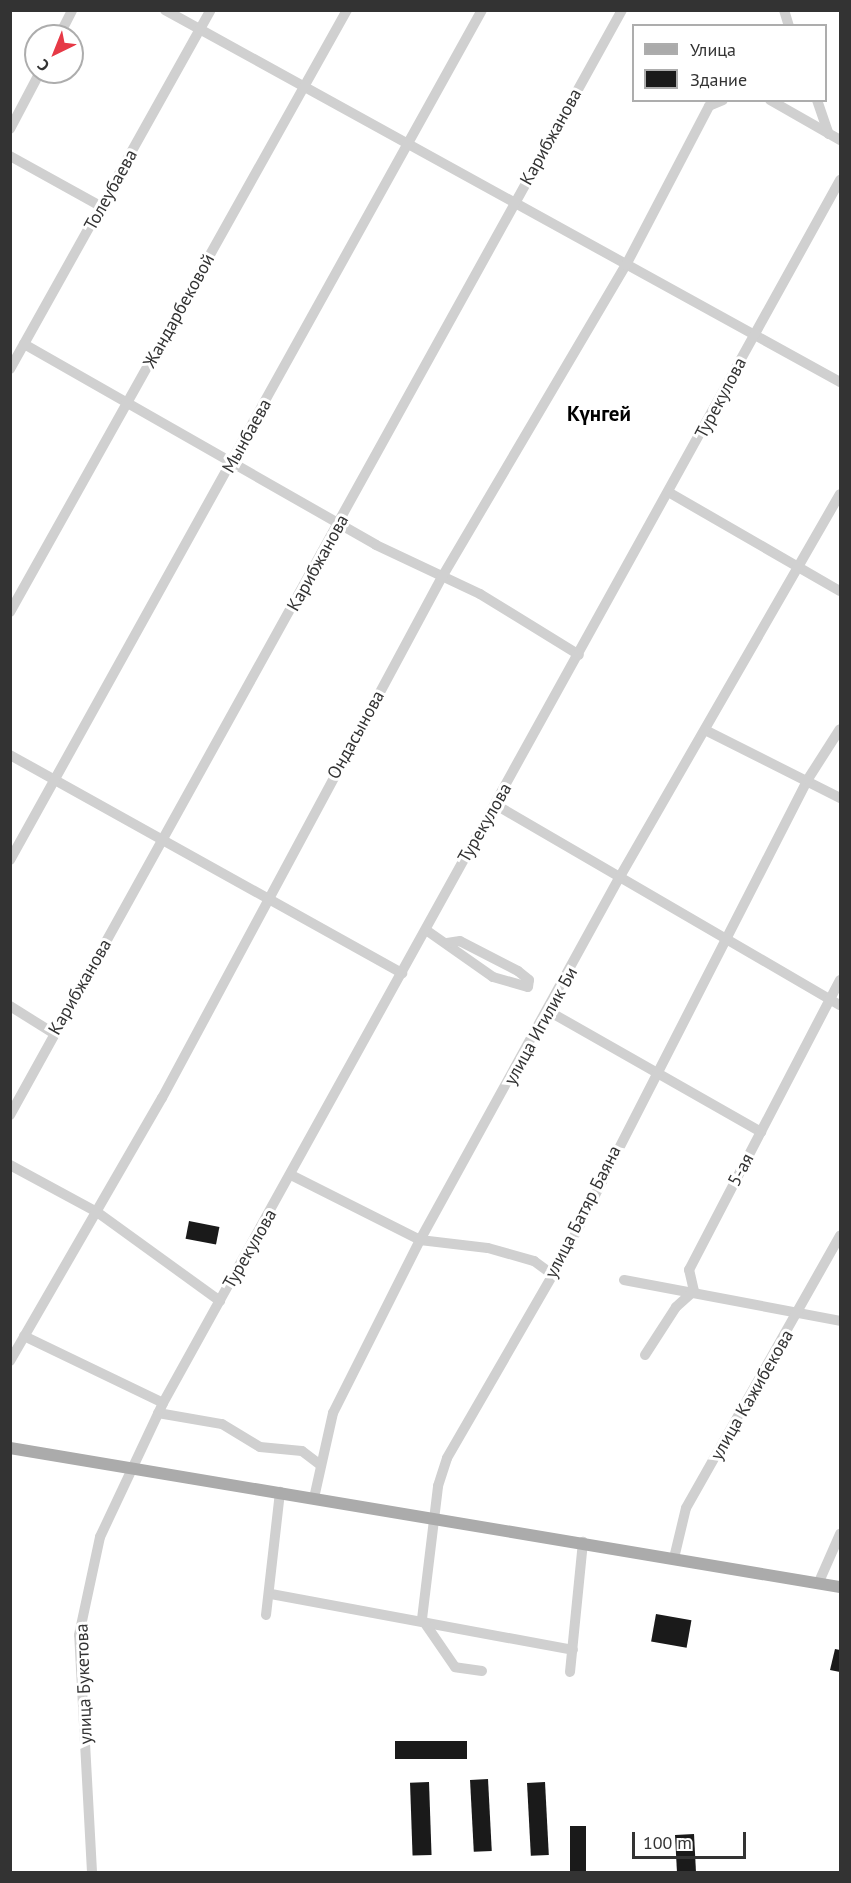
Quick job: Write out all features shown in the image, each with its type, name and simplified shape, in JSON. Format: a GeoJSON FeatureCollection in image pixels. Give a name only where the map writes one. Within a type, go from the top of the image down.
{"type":"FeatureCollection","features":[{"type":"Feature","properties":{"kind":"main road"},"geometry":{"type":"LineString","coordinates":[[10,1448],[583,1542],[840,1587]]}},
{"type":"Feature","properties":{"kind":"street"},"geometry":{"type":"LineString","coordinates":[[64,24],[72,10]]}},
{"type":"Feature","properties":{"kind":"street"},"geometry":{"type":"LineString","coordinates":[[165,10],[513,205],[756,333],[840,382]]}},
{"type":"Feature","properties":{"kind":"street","name":"Толеубаева"},"geometry":{"type":"LineString","coordinates":[[10,369],[211,10]]}},
{"type":"Feature","properties":{"kind":"street","name":"Жандарбековой"},"geometry":{"type":"LineString","coordinates":[[10,612],[347,10]]}},
{"type":"Feature","properties":{"kind":"street","name":"Мынбаева"},"geometry":{"type":"LineString","coordinates":[[10,860],[232,464],[482,10]]}},
{"type":"Feature","properties":{"kind":"street","name":"Карибжанова"},"geometry":{"type":"LineString","coordinates":[[10,1115],[53,1033],[342,524],[373,455],[622,10]]}},
{"type":"Feature","properties":{"kind":"street"},"geometry":{"type":"LineString","coordinates":[[10,129],[34,84]]}},
{"type":"Feature","properties":{"kind":"street","name":"Ондасынова"},"geometry":{"type":"LineString","coordinates":[[10,1360],[97,1212],[442,577],[626,265],[709,106],[718,102]]}},
{"type":"Feature","properties":{"kind":"street"},"geometry":{"type":"LineString","coordinates":[[773,102],[840,140]]}},
{"type":"Feature","properties":{"kind":"street"},"geometry":{"type":"LineString","coordinates":[[818,102],[829,134]]}},
{"type":"Feature","properties":{"kind":"street"},"geometry":{"type":"LineString","coordinates":[[10,156],[102,207]]}},
{"type":"Feature","properties":{"kind":"street","name":"Турекулова"},"geometry":{"type":"LineString","coordinates":[[134,1469],[161,1408],[670,493],[840,180]]}},
{"type":"Feature","properties":{"kind":"street"},"geometry":{"type":"LineString","coordinates":[[24,344],[232,464],[442,577],[480,594],[579,655]]}},
{"type":"Feature","properties":{"kind":"street"},"geometry":{"type":"LineString","coordinates":[[670,493],[840,591]]}},
{"type":"Feature","properties":{"kind":"street","name":"улица Игилик Би"},"geometry":{"type":"LineString","coordinates":[[314,1498],[333,1413],[420,1240],[550,1012],[618,880],[707,731],[840,494]]}},
{"type":"Feature","properties":{"kind":"street","name":"улица Батяр Баяна"},"geometry":{"type":"LineString","coordinates":[[422,1619],[438,1518],[438,1486],[447,1458],[552,1274],[808,779],[840,729]]}},
{"type":"Feature","properties":{"kind":"street"},"geometry":{"type":"LineString","coordinates":[[707,731],[808,779],[840,798]]}},
{"type":"Feature","properties":{"kind":"street"},"geometry":{"type":"LineString","coordinates":[[10,755],[402,973]]}},
{"type":"Feature","properties":{"kind":"street"},"geometry":{"type":"LineString","coordinates":[[496,805],[618,880],[840,1005]]}},
{"type":"Feature","properties":{"kind":"street"},"geometry":{"type":"LineString","coordinates":[[426,930],[493,977],[528,987],[530,980],[518,971],[460,941],[447,943]]}},
{"type":"Feature","properties":{"kind":"street","name":"5-ая"},"geometry":{"type":"LineString","coordinates":[[694,1292],[689,1270],[840,980]]}},
{"type":"Feature","properties":{"kind":"street"},"geometry":{"type":"LineString","coordinates":[[10,1006],[53,1033]]}},
{"type":"Feature","properties":{"kind":"street"},"geometry":{"type":"LineString","coordinates":[[550,1012],[654,1074],[761,1132]]}},
{"type":"Feature","properties":{"kind":"street"},"geometry":{"type":"LineString","coordinates":[[10,1165],[97,1212],[220,1301]]}},
{"type":"Feature","properties":{"kind":"street"},"geometry":{"type":"LineString","coordinates":[[291,1175],[420,1240],[488,1248],[534,1262],[552,1274]]}},
{"type":"Feature","properties":{"kind":"street","name":"улица Кажибекова"},"geometry":{"type":"LineString","coordinates":[[674,1558],[686,1508],[840,1236]]}},
{"type":"Feature","properties":{"kind":"street"},"geometry":{"type":"LineString","coordinates":[[624,1280],[840,1321]]}},
{"type":"Feature","properties":{"kind":"street"},"geometry":{"type":"LineString","coordinates":[[645,1355],[676,1307],[694,1292]]}},
{"type":"Feature","properties":{"kind":"street"},"geometry":{"type":"LineString","coordinates":[[24,1336],[161,1408],[222,1424],[260,1447],[302,1451],[320,1464]]}},
{"type":"Feature","properties":{"kind":"street","name":"улица Букетова"},"geometry":{"type":"LineString","coordinates":[[92,1872],[79,1635],[100,1537],[134,1469]]}},
{"type":"Feature","properties":{"kind":"street"},"geometry":{"type":"LineString","coordinates":[[266,1615],[271,1594],[280,1492]]}},
{"type":"Feature","properties":{"kind":"street"},"geometry":{"type":"LineString","coordinates":[[818,1584],[840,1534]]}},
{"type":"Feature","properties":{"kind":"street"},"geometry":{"type":"LineString","coordinates":[[570,1672],[583,1542]]}},
{"type":"Feature","properties":{"kind":"street"},"geometry":{"type":"LineString","coordinates":[[271,1594],[422,1619],[573,1650]]}},
{"type":"Feature","properties":{"kind":"street"},"geometry":{"type":"LineString","coordinates":[[422,1619],[455,1667],[482,1671]]}},
{"type":"Feature","properties":{"kind":"building"},"geometry":{"type":"Polygon","coordinates":[[[189,1221],[219,1227],[216,1245],[186,1239],[189,1221]]]}},
{"type":"Feature","properties":{"kind":"building"},"geometry":{"type":"Polygon","coordinates":[[[656,1614],[691,1620],[687,1648],[651,1642],[656,1614]]]}},
{"type":"Feature","properties":{"kind":"building"},"geometry":{"type":"Polygon","coordinates":[[[835,1649],[840,1650],[840,1672],[830,1670],[835,1649]]]}},
{"type":"Feature","properties":{"kind":"building"},"geometry":{"type":"Polygon","coordinates":[[[395,1741],[467,1741],[467,1759],[395,1759],[395,1741]]]}},
{"type":"Feature","properties":{"kind":"building"},"geometry":{"type":"Polygon","coordinates":[[[488,1779],[492,1851],[474,1852],[470,1780],[488,1779]]]}},
{"type":"Feature","properties":{"kind":"building"},"geometry":{"type":"Polygon","coordinates":[[[429,1782],[432,1855],[413,1856],[410,1783],[429,1782]]]}},
{"type":"Feature","properties":{"kind":"building"},"geometry":{"type":"Polygon","coordinates":[[[545,1782],[549,1855],[531,1856],[527,1783],[545,1782]]]}},
{"type":"Feature","properties":{"kind":"building"},"geometry":{"type":"Polygon","coordinates":[[[570,1826],[586,1826],[586,1872],[570,1872],[570,1826]]]}},
{"type":"Feature","properties":{"kind":"building"},"geometry":{"type":"Polygon","coordinates":[[[694,1834],[696,1872],[677,1872],[675,1835],[694,1834]]]}},
{"type":"Feature","properties":{"kind":"district","name":"Күнгей"},"geometry":{"type":"Point","coordinates":[599,414]}}]}
